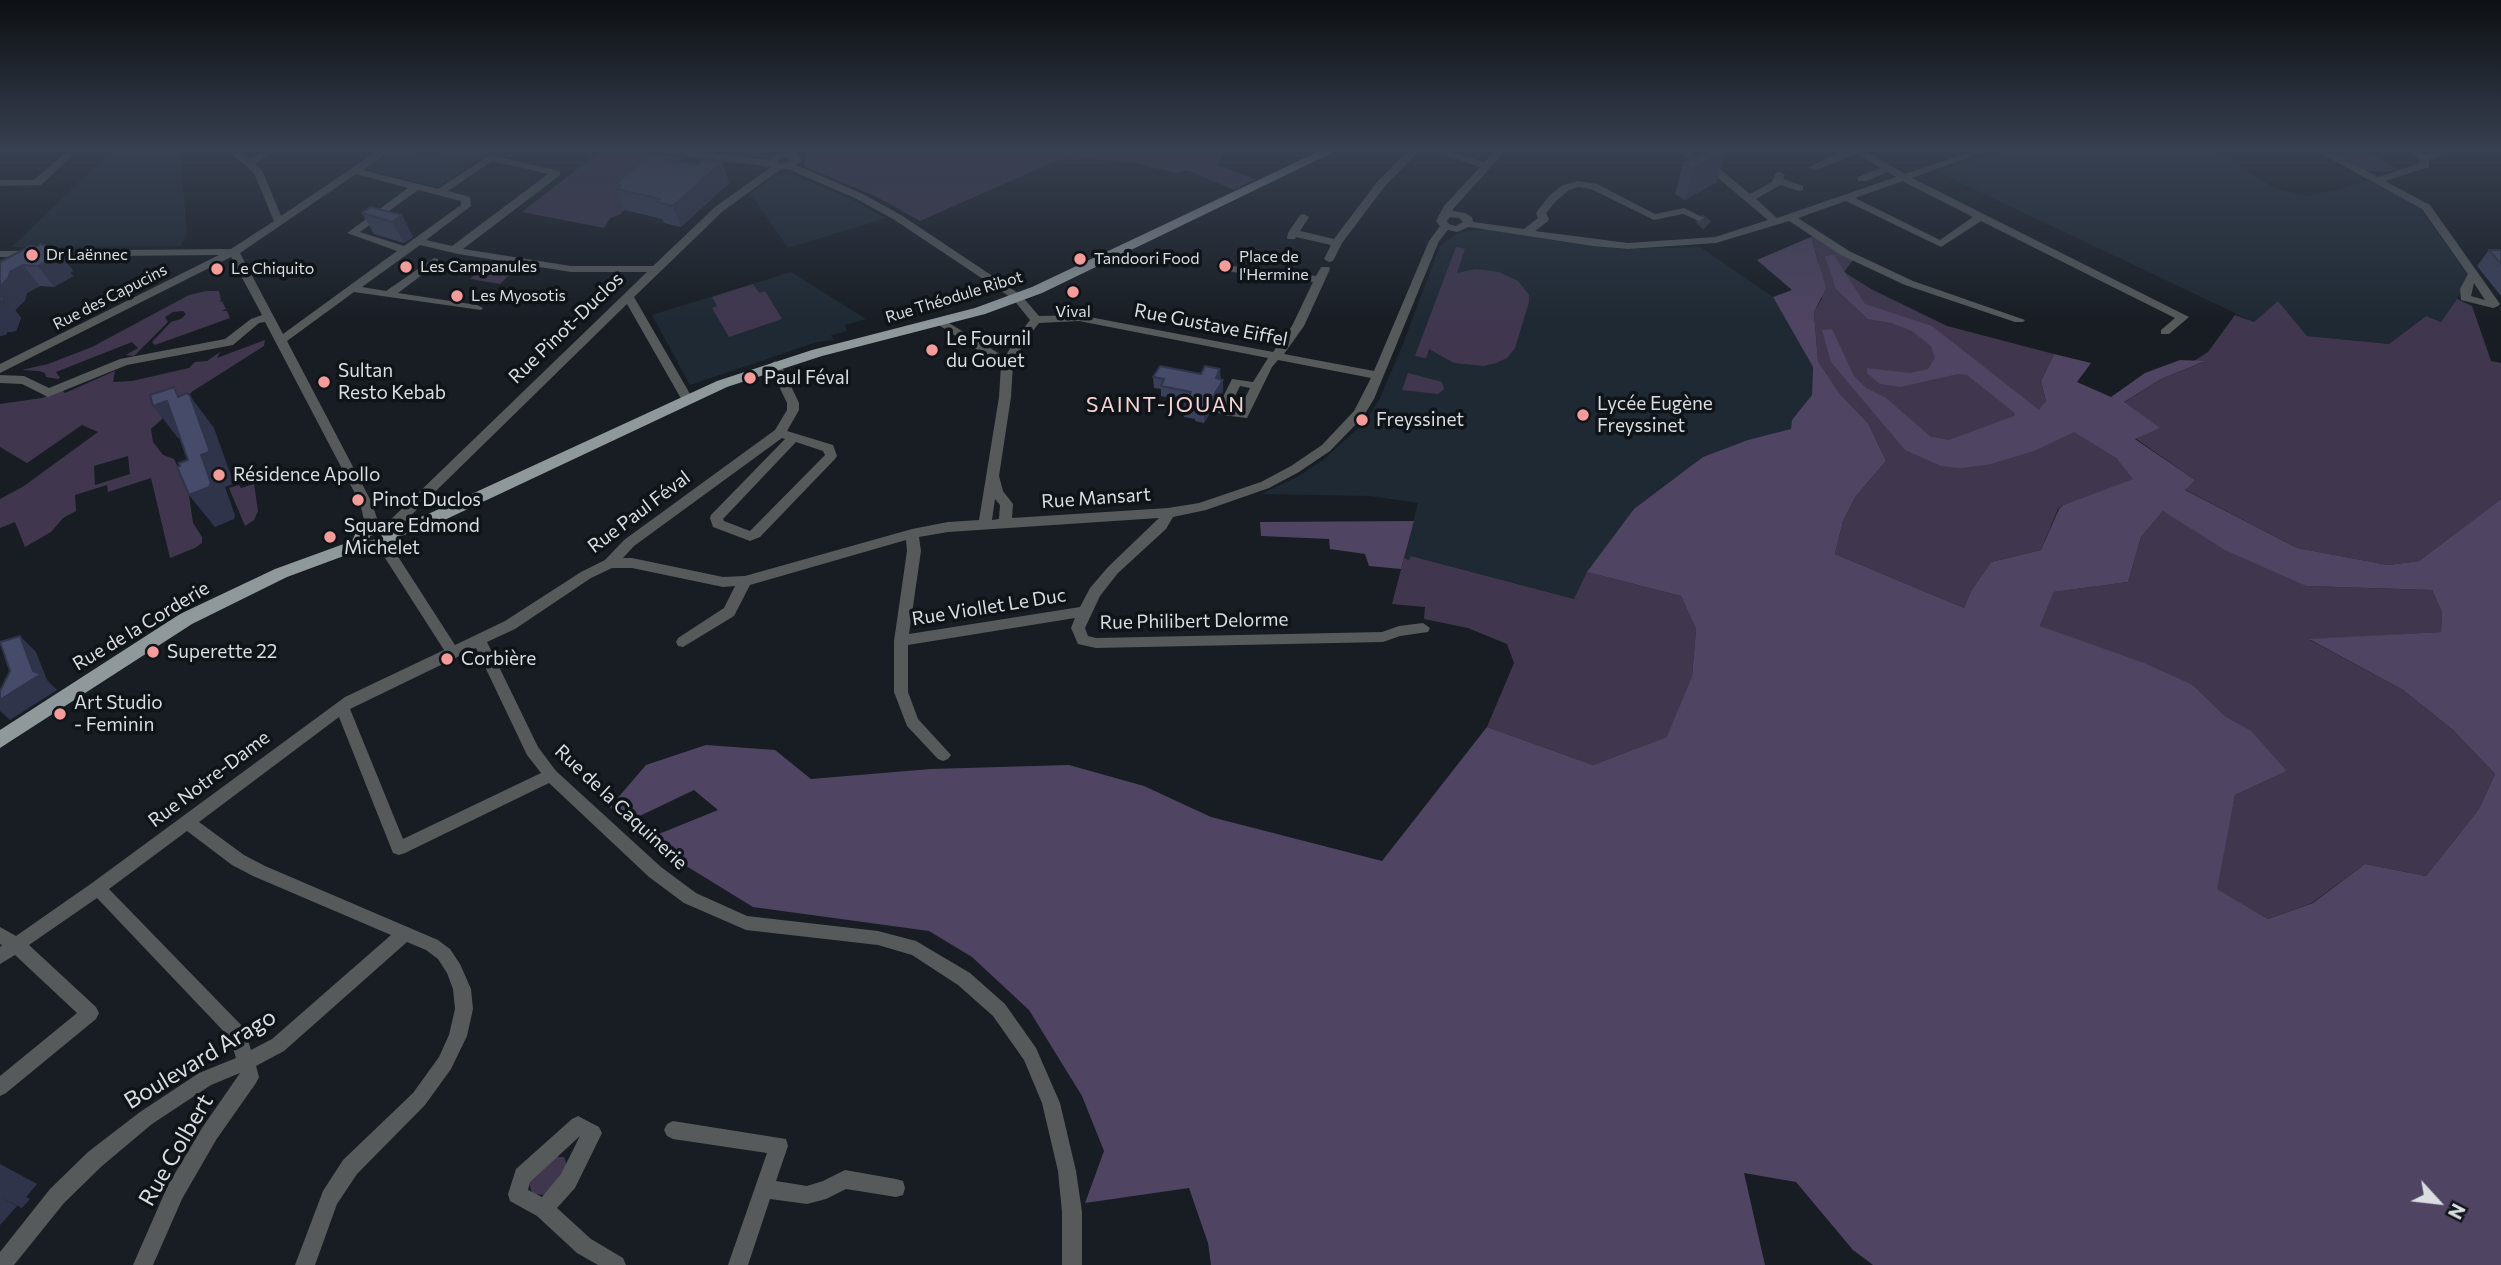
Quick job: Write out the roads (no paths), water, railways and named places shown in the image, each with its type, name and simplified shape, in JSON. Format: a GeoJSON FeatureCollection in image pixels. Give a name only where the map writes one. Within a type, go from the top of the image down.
{"type":"FeatureCollection","features":[{"type":"Feature","properties":{"kind":"main road","name":"Rue Théodule Ribot"},"geometry":{"type":"LineString","coordinates":[[687,399],[775,365],[940,322],[1017,298],[1212,207]]}},
{"type":"Feature","properties":{"kind":"main road"},"geometry":{"type":"LineString","coordinates":[[385,533],[432,519],[687,399]]}},
{"type":"Feature","properties":{"kind":"main road","name":"Rue de la Corderie"},"geometry":{"type":"LineString","coordinates":[[0,740],[186,620],[281,573],[360,544],[361,535],[385,533]]}},
{"type":"Feature","properties":{"kind":"main road","name":"Rue de la Corderie"},"geometry":{"type":"LineString","coordinates":[[0,735],[27,722]]}},
{"type":"Feature","properties":{"kind":"street"},"geometry":{"type":"LineString","coordinates":[[271,207],[280,222]]}},
{"type":"Feature","properties":{"kind":"street","name":"Rue des Capucins"},"geometry":{"type":"LineString","coordinates":[[0,369],[234,252],[302,207]]}},
{"type":"Feature","properties":{"kind":"street"},"geometry":{"type":"LineString","coordinates":[[388,207],[352,233],[406,250]]}},
{"type":"Feature","properties":{"kind":"street"},"geometry":{"type":"LineString","coordinates":[[280,341],[465,207]]}},
{"type":"Feature","properties":{"kind":"street"},"geometry":{"type":"LineString","coordinates":[[454,250],[511,207]]}},
{"type":"Feature","properties":{"kind":"street","name":"Rue Pinot-Duclos"},"geometry":{"type":"LineString","coordinates":[[385,533],[721,207]]}},
{"type":"Feature","properties":{"kind":"street"},"geometry":{"type":"LineString","coordinates":[[879,207],[1017,298],[1036,320],[1020,340],[1007,365],[985,524]]}},
{"type":"Feature","properties":{"kind":"street"},"geometry":{"type":"LineString","coordinates":[[1257,386],[1275,355],[1289,341],[1337,243],[1364,207]]}},
{"type":"Feature","properties":{"kind":"street","name":"Rue Mansart"},"geometry":{"type":"LineString","coordinates":[[610,563],[632,563],[723,582],[745,581],[912,534],[948,527],[1168,513],[1232,497],[1295,469],[1343,433],[1368,399],[1434,241],[1446,220],[1449,207]]}},
{"type":"Feature","properties":{"kind":"street"},"geometry":{"type":"LineString","coordinates":[[1527,232],[1544,219],[1541,213],[1546,207]]}},
{"type":"Feature","properties":{"kind":"street"},"geometry":{"type":"LineString","coordinates":[[1633,207],[1659,218],[1684,211],[1699,218]]}},
{"type":"Feature","properties":{"kind":"street"},"geometry":{"type":"LineString","coordinates":[[1758,207],[1775,221]]}},
{"type":"Feature","properties":{"kind":"street"},"geometry":{"type":"LineString","coordinates":[[1446,220],[1461,215],[1468,219],[1468,224],[1628,246],[1682,244],[1723,238],[1821,207]]}},
{"type":"Feature","properties":{"kind":"street"},"geometry":{"type":"LineString","coordinates":[[1865,207],[1941,244],[1981,216]]}},
{"type":"Feature","properties":{"kind":"street"},"geometry":{"type":"LineString","coordinates":[[1963,207],[2183,317],[2165,332]]}},
{"type":"Feature","properties":{"kind":"street"},"geometry":{"type":"LineString","coordinates":[[2426,207],[2473,275]]}},
{"type":"Feature","properties":{"kind":"street"},"geometry":{"type":"LineString","coordinates":[[1304,217],[1292,235],[1337,243]]}},
{"type":"Feature","properties":{"kind":"street"},"geometry":{"type":"LineString","coordinates":[[1790,218],[1845,253],[1899,278],[1956,301],[2019,320]]}},
{"type":"Feature","properties":{"kind":"street"},"geometry":{"type":"LineString","coordinates":[[1709,227],[1723,238]]}},
{"type":"Feature","properties":{"kind":"street"},"geometry":{"type":"LineString","coordinates":[[418,241],[454,250],[571,269],[655,269]]}},
{"type":"Feature","properties":{"kind":"street"},"geometry":{"type":"LineString","coordinates":[[0,254],[234,252],[366,503],[453,653]]}},
{"type":"Feature","properties":{"kind":"street"},"geometry":{"type":"LineString","coordinates":[[389,295],[434,261]]}},
{"type":"Feature","properties":{"kind":"street"},"geometry":{"type":"LineString","coordinates":[[1231,269],[1325,269]]}},
{"type":"Feature","properties":{"kind":"street"},"geometry":{"type":"LineString","coordinates":[[353,289],[477,308]]}},
{"type":"Feature","properties":{"kind":"street"},"geometry":{"type":"LineString","coordinates":[[628,295],[687,399]]}},
{"type":"Feature","properties":{"kind":"street"},"geometry":{"type":"LineString","coordinates":[[0,379],[24,380],[48,393],[124,362],[229,342],[255,321],[268,317]]}},
{"type":"Feature","properties":{"kind":"street","name":"Rue Gustave Eiffel"},"geometry":{"type":"LineString","coordinates":[[1036,320],[1079,318],[1378,376]]}},
{"type":"Feature","properties":{"kind":"street"},"geometry":{"type":"LineString","coordinates":[[940,322],[1007,365]]}},
{"type":"Feature","properties":{"kind":"street"},"geometry":{"type":"LineString","coordinates":[[775,365],[793,403],[793,410],[780,433],[794,437],[830,448],[831,456],[753,535],[718,524],[716,518],[794,437]]}},
{"type":"Feature","properties":{"kind":"street","name":"Rue Paul Féval"},"geometry":{"type":"LineString","coordinates":[[453,653],[526,616],[586,575],[610,563],[629,542],[780,433]]}},
{"type":"Feature","properties":{"kind":"street"},"geometry":{"type":"LineString","coordinates":[[993,476],[998,492],[1007,504],[1004,523]]}},
{"type":"Feature","properties":{"kind":"street","name":"Rue Philibert Delorme"},"geometry":{"type":"LineString","coordinates":[[1168,513],[1161,526],[1114,570],[1084,611],[1078,628],[1083,640],[1096,643],[1360,638],[1383,637],[1399,631],[1423,628]]}},
{"type":"Feature","properties":{"kind":"street"},"geometry":{"type":"LineString","coordinates":[[912,534],[914,551],[901,640],[901,692],[912,722],[943,755]]}},
{"type":"Feature","properties":{"kind":"street"},"geometry":{"type":"LineString","coordinates":[[683,642],[729,612],[745,581]]}},
{"type":"Feature","properties":{"kind":"street","name":"Rue Viollet Le Duc"},"geometry":{"type":"LineString","coordinates":[[901,640],[1084,611]]}},
{"type":"Feature","properties":{"kind":"street","name":"Rue de la Caquinerie"},"geometry":{"type":"LineString","coordinates":[[480,640],[532,751],[551,775],[655,872],[691,898],[746,923],[878,938],[916,949],[964,979],[999,1010],[1030,1054],[1051,1103],[1067,1171],[1072,1212],[1072,1265]]}},
{"type":"Feature","properties":{"kind":"street","name":"Rue Notre-Dame"},"geometry":{"type":"LineString","coordinates":[[0,956],[98,888],[340,709],[367,692],[453,653]]}},
{"type":"Feature","properties":{"kind":"street"},"geometry":{"type":"LineString","coordinates":[[340,709],[345,713],[399,848],[551,775]]}},
{"type":"Feature","properties":{"kind":"street"},"geometry":{"type":"LineString","coordinates":[[187,822],[238,860],[258,871],[432,945],[444,954],[462,989],[464,1009],[458,1036],[445,1063],[419,1100],[350,1167],[330,1198],[305,1265]]}},
{"type":"Feature","properties":{"kind":"street"},"geometry":{"type":"LineString","coordinates":[[98,888],[237,1034],[246,1062]]}},
{"type":"Feature","properties":{"kind":"street"},"geometry":{"type":"LineString","coordinates":[[0,934],[16,944],[90,1013],[0,1087]]}},
{"type":"Feature","properties":{"kind":"street","name":"Boulevard Arago"},"geometry":{"type":"LineString","coordinates":[[2,1265],[57,1196],[95,1159],[146,1118],[205,1079],[278,1045],[405,934]]}},
{"type":"Feature","properties":{"kind":"street","name":"Rue Colbert"},"geometry":{"type":"LineString","coordinates":[[143,1265],[175,1192],[209,1134],[250,1077],[246,1062]]}},
{"type":"Feature","properties":{"kind":"street"},"geometry":{"type":"LineString","coordinates":[[673,1130],[779,1146],[738,1265]]}},
{"type":"Feature","properties":{"kind":"street"},"geometry":{"type":"LineString","coordinates":[[764,1189],[807,1195],[826,1191],[845,1179],[896,1188]]}},
{"type":"Feature","properties":{"kind":"street"},"geometry":{"type":"LineString","coordinates":[[544,1209],[584,1246],[616,1265]]}},
{"type":"Feature","properties":{"kind":"tunnel"},"geometry":{"type":"LineString","coordinates":[[1699,218],[1709,227]]}},
{"type":"Feature","properties":{"kind":"place","name":"Dr Laënnec"},"geometry":{"type":"Point","coordinates":[32,255]}},
{"type":"Feature","properties":{"kind":"place","name":"Tandoori Food"},"geometry":{"type":"Point","coordinates":[1080,259]}},
{"type":"Feature","properties":{"kind":"place","name":"Place de l'Hermine"},"geometry":{"type":"Point","coordinates":[1225,266]}},
{"type":"Feature","properties":{"kind":"place","name":"Les Campanules"},"geometry":{"type":"Point","coordinates":[406,267]}},
{"type":"Feature","properties":{"kind":"place","name":"Le Chiquito"},"geometry":{"type":"Point","coordinates":[217,269]}},
{"type":"Feature","properties":{"kind":"place","name":"Vival"},"geometry":{"type":"Point","coordinates":[1073,292]}},
{"type":"Feature","properties":{"kind":"place","name":"Les Myosotis"},"geometry":{"type":"Point","coordinates":[457,296]}},
{"type":"Feature","properties":{"kind":"place","name":"Le Fournil du Gouet"},"geometry":{"type":"Point","coordinates":[932,350]}},
{"type":"Feature","properties":{"kind":"place","name":"Paul Féval"},"geometry":{"type":"Point","coordinates":[750,378]}},
{"type":"Feature","properties":{"kind":"place","name":"Sultan Resto Kebab"},"geometry":{"type":"Point","coordinates":[324,382]}},
{"type":"Feature","properties":{"kind":"place","name":"Lycée Eugène Freyssinet"},"geometry":{"type":"Point","coordinates":[1583,415]}},
{"type":"Feature","properties":{"kind":"place","name":"Freyssinet"},"geometry":{"type":"Point","coordinates":[1362,420]}},
{"type":"Feature","properties":{"kind":"place","name":"Résidence Apollo"},"geometry":{"type":"Point","coordinates":[219,475]}},
{"type":"Feature","properties":{"kind":"place","name":"Pinot Duclos"},"geometry":{"type":"Point","coordinates":[358,500]}},
{"type":"Feature","properties":{"kind":"place","name":"Square Edmond Michelet"},"geometry":{"type":"Point","coordinates":[330,537]}},
{"type":"Feature","properties":{"kind":"place","name":"Superette 22"},"geometry":{"type":"Point","coordinates":[153,652]}},
{"type":"Feature","properties":{"kind":"place","name":"Corbière"},"geometry":{"type":"Point","coordinates":[447,659]}},
{"type":"Feature","properties":{"kind":"place","name":"Art Studio - Feminin"},"geometry":{"type":"Point","coordinates":[60,714]}},
{"type":"Feature","properties":{"kind":"district","name":"SAINT-JOUAN"},"geometry":{"type":"Point","coordinates":[1166,405]}}]}
